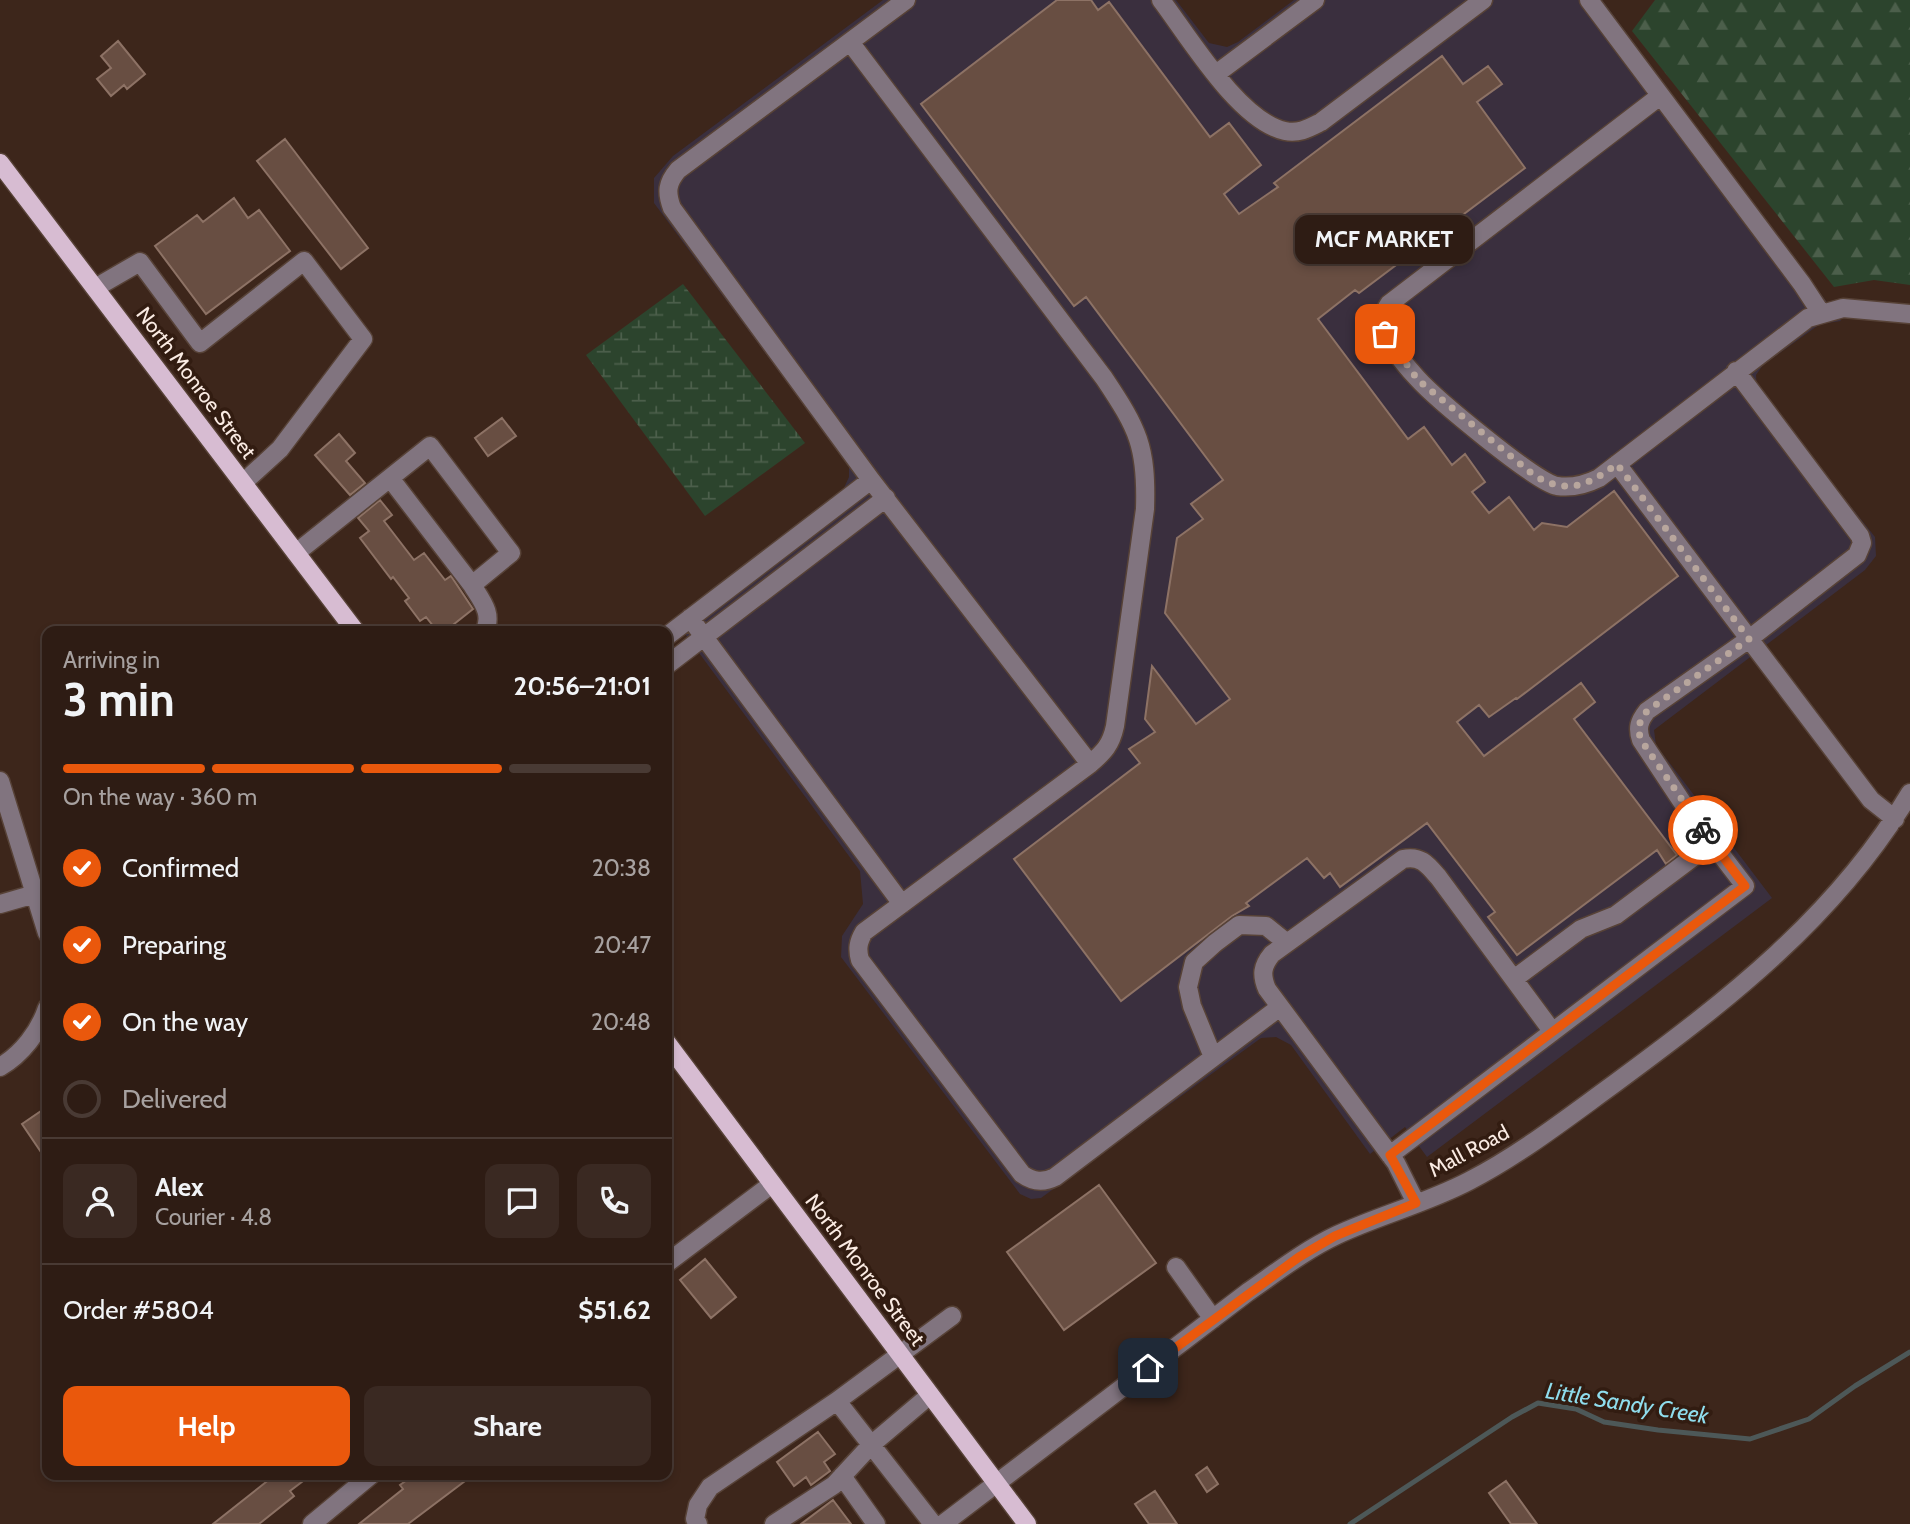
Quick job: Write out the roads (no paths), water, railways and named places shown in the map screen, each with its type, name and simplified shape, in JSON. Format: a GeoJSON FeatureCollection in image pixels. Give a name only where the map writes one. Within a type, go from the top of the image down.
{"type":"FeatureCollection","features":[{"type":"Feature","properties":{"kind":"main road","name":"North Monroe Street"},"geometry":{"type":"LineString","coordinates":[[0,163],[351,626]]}},
{"type":"Feature","properties":{"kind":"main road","name":"North Monroe Street"},"geometry":{"type":"LineString","coordinates":[[672,1050],[1027,1524]]}},
{"type":"Feature","properties":{"kind":"street"},"geometry":{"type":"LineString","coordinates":[[906,0],[678,170],[671,179],[667,197],[672,208],[871,480],[1090,764]]}},
{"type":"Feature","properties":{"kind":"street"},"geometry":{"type":"LineString","coordinates":[[1161,0],[1240,102],[1267,124],[1285,131],[1302,131],[1324,119],[1483,0]]}},
{"type":"Feature","properties":{"kind":"street"},"geometry":{"type":"LineString","coordinates":[[1216,74],[1315,0]]}},
{"type":"Feature","properties":{"kind":"street"},"geometry":{"type":"LineString","coordinates":[[1589,0],[1821,313]]}},
{"type":"Feature","properties":{"kind":"street"},"geometry":{"type":"LineString","coordinates":[[850,41],[1104,378],[1138,433],[1144,465],[1145,509],[1115,726],[1110,744],[1090,764],[864,932],[858,943],[860,960],[1022,1174],[1041,1181],[1055,1177],[1280,1007]]}},
{"type":"Feature","properties":{"kind":"street"},"geometry":{"type":"LineString","coordinates":[[1660,96],[1389,304],[1382,318],[1385,334],[1418,380],[1535,476],[1558,486],[1572,486],[1593,481],[1798,325],[1821,313],[1843,308],[1910,314]]}},
{"type":"Feature","properties":{"kind":"street"},"geometry":{"type":"LineString","coordinates":[[95,288],[140,262],[200,343],[304,261],[363,339],[280,449],[243,483]]}},
{"type":"Feature","properties":{"kind":"street"},"geometry":{"type":"LineString","coordinates":[[1390,1155],[1745,886],[1690,814],[1641,740],[1638,727],[1640,719],[1647,711],[1749,639],[1857,555],[1862,543],[1736,372]]}},
{"type":"Feature","properties":{"kind":"street"},"geometry":{"type":"LineString","coordinates":[[296,553],[430,446],[511,554],[472,585]]}},
{"type":"Feature","properties":{"kind":"street"},"geometry":{"type":"LineString","coordinates":[[1617,464],[1871,800],[1895,819]]}},
{"type":"Feature","properties":{"kind":"street"},"geometry":{"type":"LineString","coordinates":[[390,478],[472,585],[488,612],[487,626]]}},
{"type":"Feature","properties":{"kind":"street"},"geometry":{"type":"LineString","coordinates":[[672,632],[871,480]]}},
{"type":"Feature","properties":{"kind":"street"},"geometry":{"type":"LineString","coordinates":[[672,661],[886,498]]}},
{"type":"Feature","properties":{"kind":"street"},"geometry":{"type":"LineString","coordinates":[[690,618],[902,904]]}},
{"type":"Feature","properties":{"kind":"street"},"geometry":{"type":"LineString","coordinates":[[0,781],[41,890],[0,904]]}},
{"type":"Feature","properties":{"kind":"street","name":"Mall Road"},"geometry":{"type":"LineString","coordinates":[[943,1524],[1299,1257],[1335,1236],[1468,1181],[1522,1150],[1720,1003],[1778,955],[1821,913],[1863,863],[1910,793]]}},
{"type":"Feature","properties":{"kind":"street"},"geometry":{"type":"LineString","coordinates":[[1514,979],[1581,929],[1616,915],[1712,843]]}},
{"type":"Feature","properties":{"kind":"street"},"geometry":{"type":"LineString","coordinates":[[1416,1203],[1390,1155],[1268,989],[1263,971],[1265,962],[1272,954],[1403,859],[1419,858],[1426,862],[1439,878],[1552,1031]]}},
{"type":"Feature","properties":{"kind":"street"},"geometry":{"type":"LineString","coordinates":[[1213,1057],[1192,1006],[1188,987],[1194,962],[1239,925],[1266,926],[1287,943]]}},
{"type":"Feature","properties":{"kind":"street"},"geometry":{"type":"LineString","coordinates":[[0,1068],[30,1040],[42,1022]]}},
{"type":"Feature","properties":{"kind":"street"},"geometry":{"type":"LineString","coordinates":[[672,1259],[772,1184]]}},
{"type":"Feature","properties":{"kind":"street"},"geometry":{"type":"LineString","coordinates":[[1176,1267],[1213,1319]]}},
{"type":"Feature","properties":{"kind":"street"},"geometry":{"type":"LineString","coordinates":[[698,1524],[695,1519],[698,1505],[710,1487],[837,1401],[952,1316]]}},
{"type":"Feature","properties":{"kind":"street"},"geometry":{"type":"LineString","coordinates":[[774,1524],[834,1485],[871,1445],[930,1395]]}},
{"type":"Feature","properties":{"kind":"street"},"geometry":{"type":"LineString","coordinates":[[837,1401],[933,1524]]}},
{"type":"Feature","properties":{"kind":"street"},"geometry":{"type":"LineString","coordinates":[[842,1476],[876,1524]]}},
{"type":"Feature","properties":{"kind":"street"},"geometry":{"type":"LineString","coordinates":[[312,1524],[365,1480]]}},
{"type":"Feature","properties":{"kind":"waterway","name":"Little Sandy Creek"},"geometry":{"type":"LineString","coordinates":[[1350,1524],[1512,1417],[1538,1403],[1576,1409],[1604,1422],[1750,1439],[1809,1419],[1910,1352]]}},
{"type":"Feature","properties":{"kind":"place","name":"MCF MARKET"},"geometry":{"type":"Point","coordinates":[1385,334]}}]}
